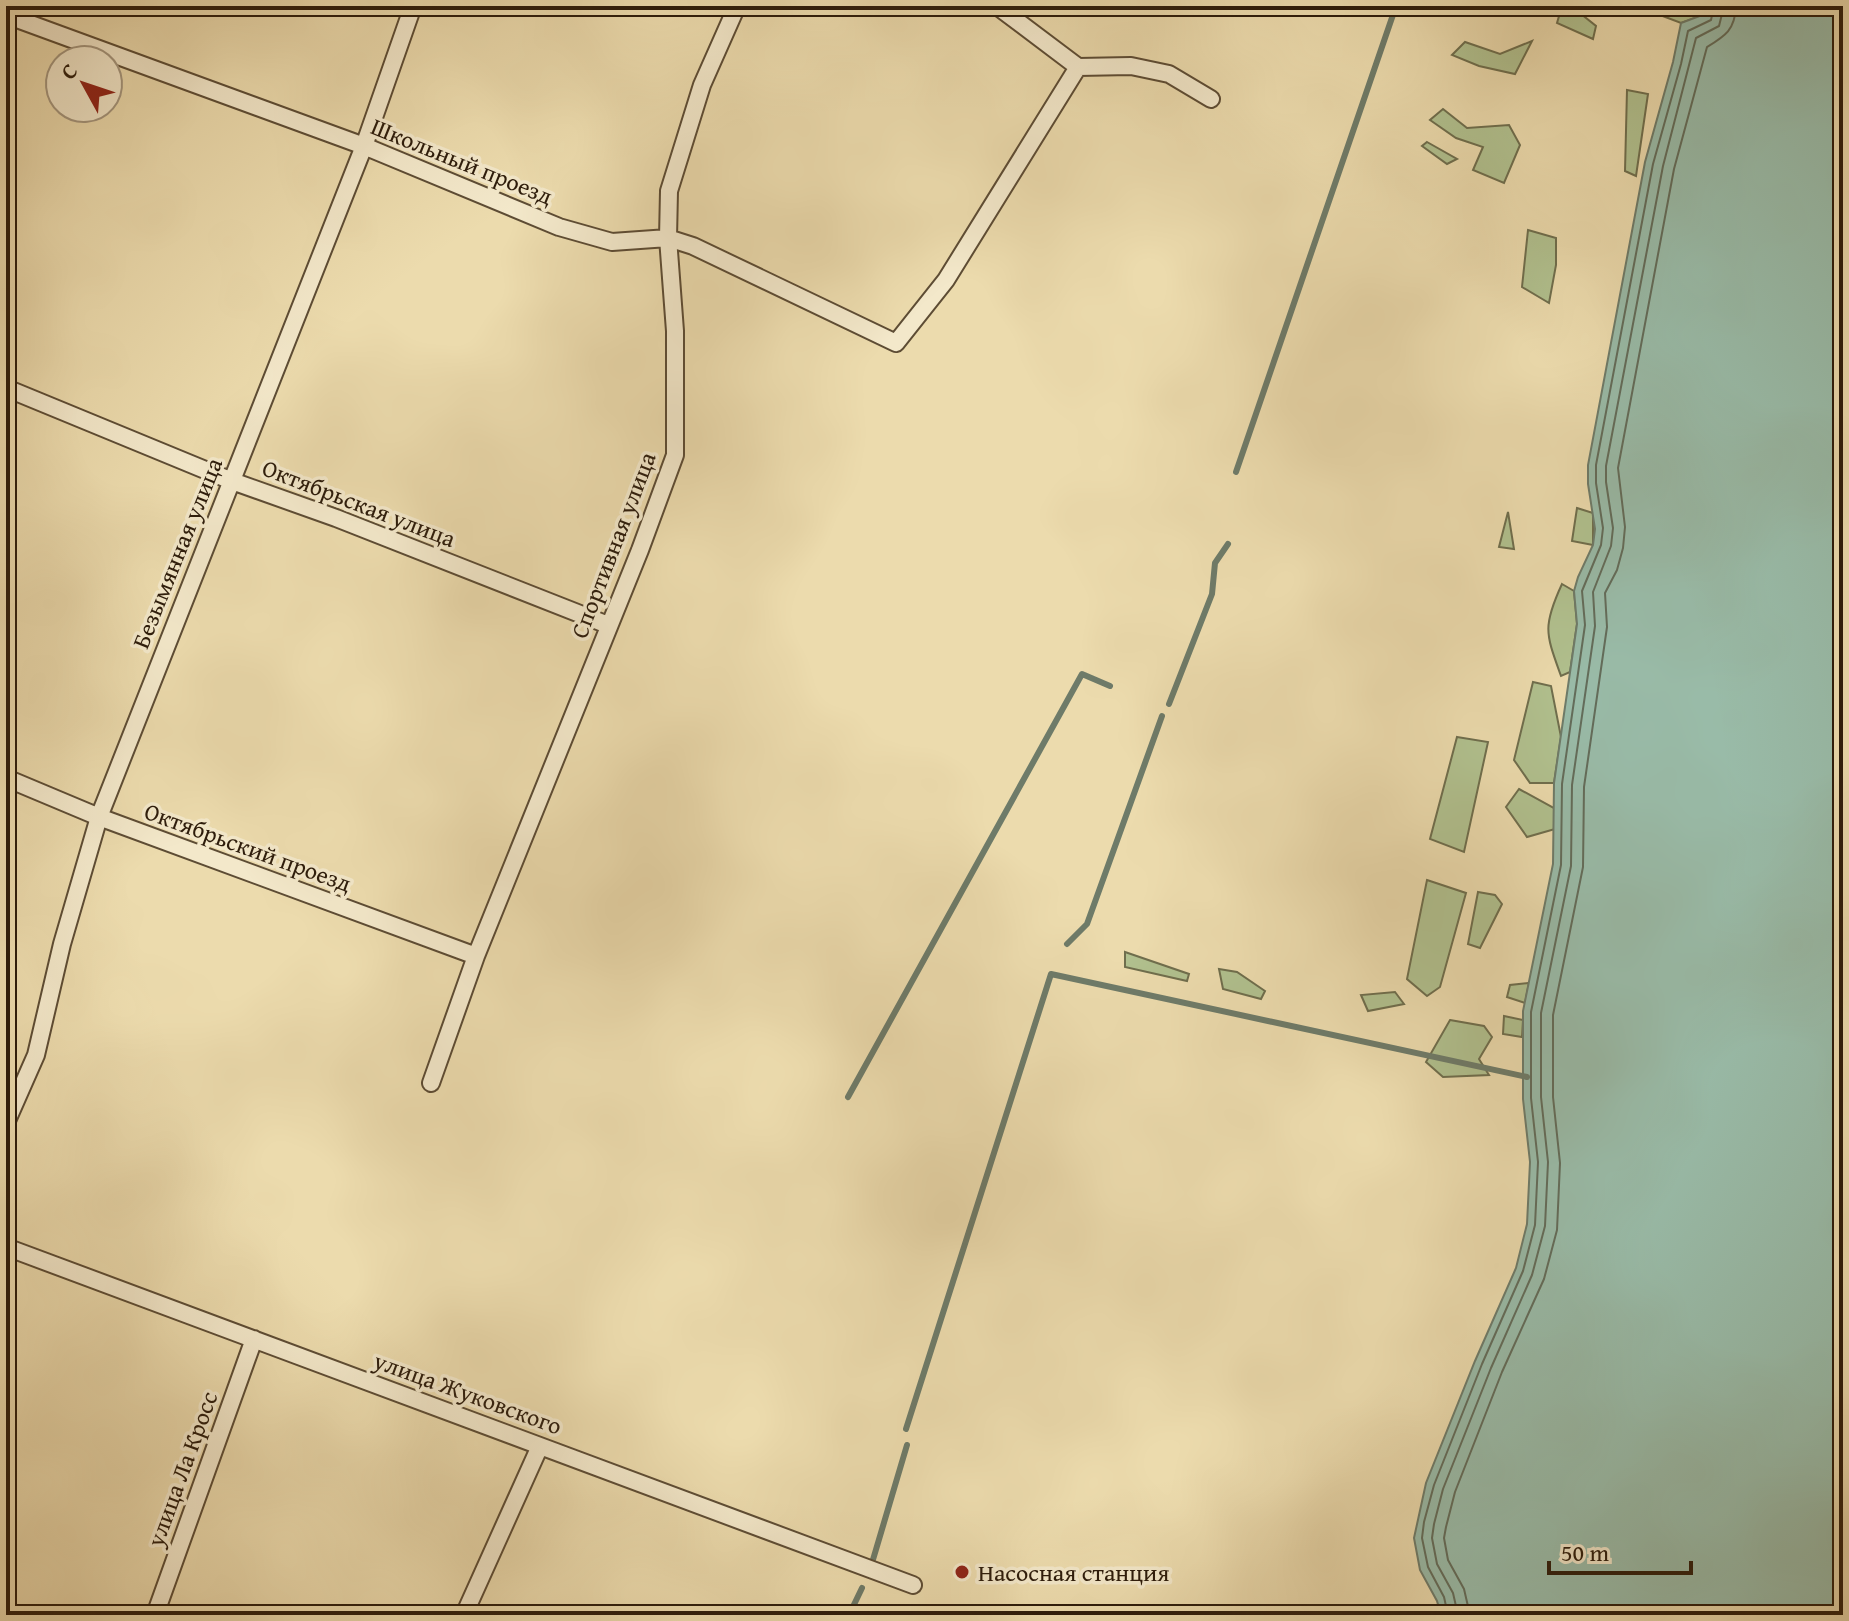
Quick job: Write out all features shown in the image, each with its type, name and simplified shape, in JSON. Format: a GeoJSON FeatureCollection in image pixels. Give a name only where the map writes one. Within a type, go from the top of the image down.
{"type":"FeatureCollection","features":[{"type":"Feature","properties":{"kind":"street","name":"Безымянная улица"},"geometry":{"type":"LineString","coordinates":[[6,1123],[36,1055],[62,944],[99,817],[364,146],[413,6]]}},
{"type":"Feature","properties":{"kind":"street","name":"Спортивная улица"},"geometry":{"type":"LineString","coordinates":[[431,1083],[476,956],[675,455],[675,331],[668,238],[669,191],[702,85],[737,6]]}},
{"type":"Feature","properties":{"kind":"street"},"geometry":{"type":"LineString","coordinates":[[997,6],[1078,67],[1131,66],[1169,74],[1211,99]]}},
{"type":"Feature","properties":{"kind":"street","name":"Школьный проезд"},"geometry":{"type":"LineString","coordinates":[[6,15],[364,146],[559,227],[612,242],[668,238],[693,246],[896,343],[946,280],[1078,67]]}},
{"type":"Feature","properties":{"kind":"street","name":"Октябрьская улица"},"geometry":{"type":"LineString","coordinates":[[6,388],[232,481],[336,518],[608,625]]}},
{"type":"Feature","properties":{"kind":"street","name":"Октябрьский проезд"},"geometry":{"type":"LineString","coordinates":[[6,778],[99,817],[476,956]]}},
{"type":"Feature","properties":{"kind":"street","name":"улица Жуковского"},"geometry":{"type":"LineString","coordinates":[[6,1247],[913,1585]]}},
{"type":"Feature","properties":{"kind":"street","name":"улица Ла Кросс"},"geometry":{"type":"LineString","coordinates":[[155,1615],[254,1339]]}},
{"type":"Feature","properties":{"kind":"street"},"geometry":{"type":"LineString","coordinates":[[464,1615],[540,1446]]}},
{"type":"Feature","properties":{"kind":"green space"},"geometry":{"type":"Polygon","coordinates":[[[1562,6],[1571,6],[1596,26],[1593,39],[1557,23],[1562,6]]]}},
{"type":"Feature","properties":{"kind":"green space"},"geometry":{"type":"Polygon","coordinates":[[[1661,6],[1706,6],[1706,14],[1681,23],[1660,15],[1661,6]]]}},
{"type":"Feature","properties":{"kind":"green space"},"geometry":{"type":"Polygon","coordinates":[[[1532,41],[1515,74],[1479,66],[1452,55],[1465,42],[1500,54],[1532,41]]]}},
{"type":"Feature","properties":{"kind":"green space"},"geometry":{"type":"Polygon","coordinates":[[[1627,90],[1648,94],[1636,176],[1625,171],[1627,90]]]}},
{"type":"Feature","properties":{"kind":"green space"},"geometry":{"type":"Polygon","coordinates":[[[1443,109],[1467,128],[1509,125],[1520,145],[1504,183],[1473,170],[1483,147],[1456,138],[1430,120],[1443,109]]]}},
{"type":"Feature","properties":{"kind":"green space"},"geometry":{"type":"Polygon","coordinates":[[[1427,142],[1457,159],[1447,164],[1422,146],[1427,142]]]}},
{"type":"Feature","properties":{"kind":"green space"},"geometry":{"type":"Polygon","coordinates":[[[1528,230],[1556,238],[1556,265],[1549,303],[1522,287],[1528,230]]]}},
{"type":"Feature","properties":{"kind":"green space"},"geometry":{"type":"Polygon","coordinates":[[[1577,508],[1593,513],[1593,545],[1572,541],[1577,508]]]}},
{"type":"Feature","properties":{"kind":"green space"},"geometry":{"type":"Polygon","coordinates":[[[1508,512],[1514,549],[1499,547],[1508,512]]]}},
{"type":"Feature","properties":{"kind":"green space"},"geometry":{"type":"Polygon","coordinates":[[[1562,584],[1574,591],[1577,624],[1570,672],[1561,676],[1548,630],[1551,611],[1562,584]]]}},
{"type":"Feature","properties":{"kind":"green space"},"geometry":{"type":"Polygon","coordinates":[[[1533,682],[1551,686],[1561,737],[1554,783],[1530,783],[1514,760],[1533,682]]]}},
{"type":"Feature","properties":{"kind":"green space"},"geometry":{"type":"Polygon","coordinates":[[[1457,737],[1488,742],[1464,852],[1430,839],[1457,737]]]}},
{"type":"Feature","properties":{"kind":"green space"},"geometry":{"type":"Polygon","coordinates":[[[1519,789],[1554,808],[1555,829],[1527,837],[1506,807],[1519,789]]]}},
{"type":"Feature","properties":{"kind":"green space"},"geometry":{"type":"Polygon","coordinates":[[[1427,880],[1466,893],[1440,987],[1427,996],[1407,979],[1427,880]]]}},
{"type":"Feature","properties":{"kind":"green space"},"geometry":{"type":"Polygon","coordinates":[[[1478,892],[1495,895],[1502,904],[1480,948],[1468,944],[1478,892]]]}},
{"type":"Feature","properties":{"kind":"green space"},"geometry":{"type":"Polygon","coordinates":[[[1125,952],[1189,974],[1187,981],[1125,967],[1125,952]]]}},
{"type":"Feature","properties":{"kind":"green space"},"geometry":{"type":"Polygon","coordinates":[[[1219,969],[1237,972],[1265,991],[1261,999],[1223,989],[1219,969]]]}},
{"type":"Feature","properties":{"kind":"green space"},"geometry":{"type":"Polygon","coordinates":[[[1529,983],[1525,1003],[1507,997],[1510,985],[1529,983]]]}},
{"type":"Feature","properties":{"kind":"green space"},"geometry":{"type":"Polygon","coordinates":[[[1395,992],[1404,1004],[1368,1011],[1361,995],[1395,992]]]}},
{"type":"Feature","properties":{"kind":"green space"},"geometry":{"type":"Polygon","coordinates":[[[1504,1016],[1523,1020],[1522,1037],[1503,1034],[1504,1016]]]}},
{"type":"Feature","properties":{"kind":"green space"},"geometry":{"type":"Polygon","coordinates":[[[1450,1020],[1484,1026],[1492,1037],[1479,1059],[1489,1075],[1443,1077],[1426,1062],[1450,1020]]]}},
{"type":"Feature","properties":{"kind":"water"},"geometry":{"type":"Polygon","coordinates":[[[1706,6],[1843,6],[1843,1615],[1441,1615],[1420,1570],[1414,1538],[1426,1483],[1516,1268],[1527,1224],[1530,1162],[1523,1099],[1523,1011],[1553,864],[1554,783],[1577,624],[1574,591],[1593,545],[1595,529],[1588,465],[1645,162],[1681,23],[1705,14],[1706,6]]]}},
{"type":"Feature","properties":{"kind":"waterway"},"geometry":{"type":"LineString","coordinates":[[1236,472],[1396,6]]}},
{"type":"Feature","properties":{"kind":"waterway"},"geometry":{"type":"LineString","coordinates":[[1169,704],[1212,594],[1215,563],[1228,544]]}},
{"type":"Feature","properties":{"kind":"waterway"},"geometry":{"type":"LineString","coordinates":[[848,1097],[1082,674],[1110,686]]}},
{"type":"Feature","properties":{"kind":"waterway"},"geometry":{"type":"LineString","coordinates":[[1067,944],[1087,924],[1162,716]]}},
{"type":"Feature","properties":{"kind":"waterway"},"geometry":{"type":"LineString","coordinates":[[906,1429],[1051,974],[1527,1077]]}},
{"type":"Feature","properties":{"kind":"waterway"},"geometry":{"type":"LineString","coordinates":[[872,1563],[907,1445]]}},
{"type":"Feature","properties":{"kind":"waterway"},"geometry":{"type":"LineString","coordinates":[[849,1615],[862,1588]]}},
{"type":"Feature","properties":{"kind":"place","name":"Насосная станция"},"geometry":{"type":"Point","coordinates":[962,1572]}}]}
